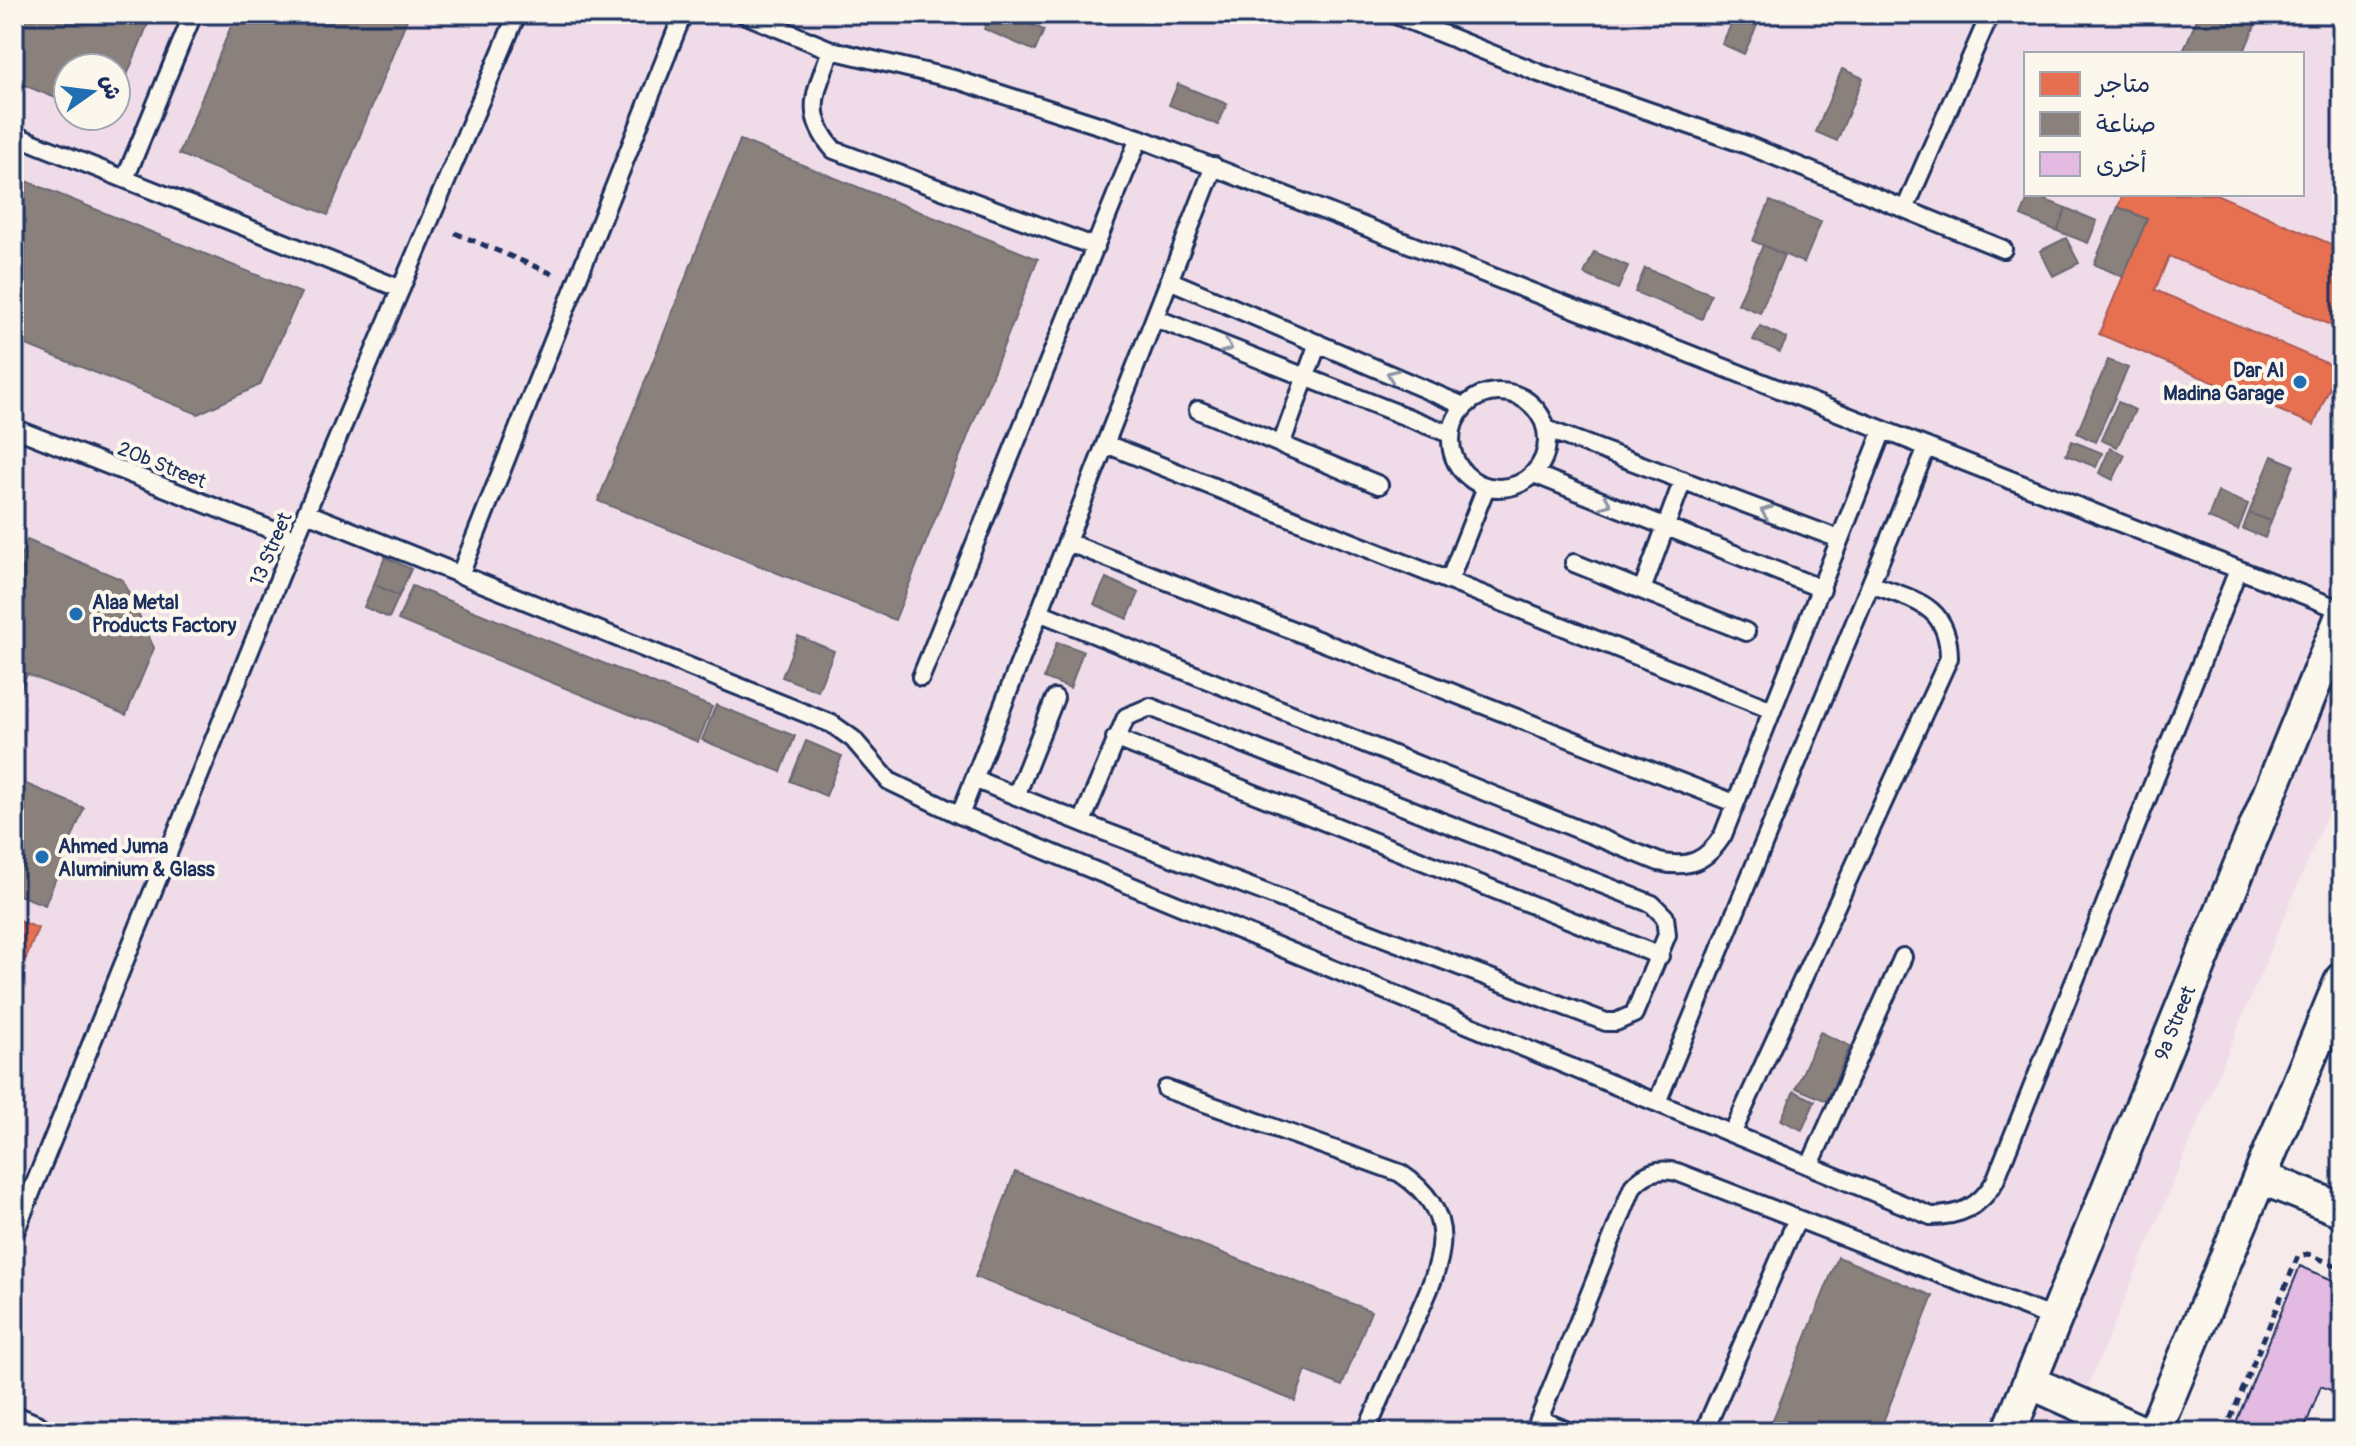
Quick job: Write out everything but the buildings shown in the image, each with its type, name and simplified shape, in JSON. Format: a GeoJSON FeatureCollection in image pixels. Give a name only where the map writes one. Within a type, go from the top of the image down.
{"type":"FeatureCollection","features":[{"type":"Feature","properties":{"kind":"street","name":"9a Street"},"geometry":{"type":"LineString","coordinates":[[2009,1432],[2342,613]]}},
{"type":"Feature","properties":{"kind":"street"},"geometry":{"type":"LineString","coordinates":[[2154,1432],[2342,979]]}},
{"type":"Feature","properties":{"kind":"street"},"geometry":{"type":"LineString","coordinates":[[2260,1177],[2342,1210]]}},
{"type":"Feature","properties":{"kind":"street"},"geometry":{"type":"LineString","coordinates":[[2030,1382],[2141,1432]]}},
{"type":"Feature","properties":{"kind":"street"},"geometry":{"type":"LineString","coordinates":[[14,1423],[35,1432]]}},
{"type":"Feature","properties":{"kind":"lane"},"geometry":{"type":"LineString","coordinates":[[125,179],[193,14]]}},
{"type":"Feature","properties":{"kind":"lane","name":"13 Street"},"geometry":{"type":"LineString","coordinates":[[14,1235],[295,539],[517,14]]}},
{"type":"Feature","properties":{"kind":"lane"},"geometry":{"type":"LineString","coordinates":[[460,575],[683,14]]}},
{"type":"Feature","properties":{"kind":"lane"},"geometry":{"type":"LineString","coordinates":[[744,14],[831,50],[954,79],[1139,138],[1214,166],[2342,613]]}},
{"type":"Feature","properties":{"kind":"lane"},"geometry":{"type":"LineString","coordinates":[[1393,14],[1539,73],[1747,145],[2003,249]]}},
{"type":"Feature","properties":{"kind":"lane"},"geometry":{"type":"LineString","coordinates":[[1905,209],[1990,14]]}},
{"type":"Feature","properties":{"kind":"lane"},"geometry":{"type":"LineString","coordinates":[[831,50],[813,101],[822,136],[834,150],[1096,247]]}},
{"type":"Feature","properties":{"kind":"lane"},"geometry":{"type":"LineString","coordinates":[[14,135],[401,289]]}},
{"type":"Feature","properties":{"kind":"lane"},"geometry":{"type":"LineString","coordinates":[[921,677],[1139,138]]}},
{"type":"Feature","properties":{"kind":"lane"},"geometry":{"type":"LineString","coordinates":[[960,815],[1214,166]]}},
{"type":"Feature","properties":{"kind":"lane"},"geometry":{"type":"LineString","coordinates":[[1169,280],[1464,406]]}},
{"type":"Feature","properties":{"kind":"lane"},"geometry":{"type":"LineString","coordinates":[[1155,318],[1450,434]]}},
{"type":"Feature","properties":{"kind":"lane"},"geometry":{"type":"LineString","coordinates":[[1281,445],[1318,343]]}},
{"type":"Feature","properties":{"kind":"lane"},"geometry":{"type":"LineString","coordinates":[[1495,391],[1512,393],[1527,400],[1540,413],[1546,429],[1548,445],[1543,461],[1534,474],[1520,484],[1486,487],[1458,467],[1451,451],[1450,434],[1464,406],[1478,396],[1495,391]]}},
{"type":"Feature","properties":{"kind":"lane"},"geometry":{"type":"LineString","coordinates":[[1198,410],[1379,485]]}},
{"type":"Feature","properties":{"kind":"lane","name":"20b Street"},"geometry":{"type":"LineString","coordinates":[[14,428],[295,539]]}},
{"type":"Feature","properties":{"kind":"lane"},"geometry":{"type":"LineString","coordinates":[[1546,429],[1839,539]]}},
{"type":"Feature","properties":{"kind":"lane"},"geometry":{"type":"LineString","coordinates":[[1039,612],[1659,862],[1689,865],[1703,859],[1723,835],[1883,430]]}},
{"type":"Feature","properties":{"kind":"lane"},"geometry":{"type":"LineString","coordinates":[[1106,444],[1772,710]]}},
{"type":"Feature","properties":{"kind":"lane"},"geometry":{"type":"LineString","coordinates":[[1658,1100],[1927,447]]}},
{"type":"Feature","properties":{"kind":"lane"},"geometry":{"type":"LineString","coordinates":[[1534,474],[1822,589]]}},
{"type":"Feature","properties":{"kind":"lane"},"geometry":{"type":"LineString","coordinates":[[1642,590],[1683,480]]}},
{"type":"Feature","properties":{"kind":"lane"},"geometry":{"type":"LineString","coordinates":[[1449,581],[1486,487]]}},
{"type":"Feature","properties":{"kind":"lane"},"geometry":{"type":"LineString","coordinates":[[307,513],[832,724],[853,739],[889,781],[960,815],[1658,1100],[1931,1216],[1961,1213],[1987,1195],[2238,570]]}},
{"type":"Feature","properties":{"kind":"lane"},"geometry":{"type":"LineString","coordinates":[[1067,542],[1734,803]]}},
{"type":"Feature","properties":{"kind":"lane"},"geometry":{"type":"LineString","coordinates":[[1574,563],[1746,632]]}},
{"type":"Feature","properties":{"kind":"lane"},"geometry":{"type":"LineString","coordinates":[[1733,1132],[1949,658],[1945,628],[1930,609],[1871,584]]}},
{"type":"Feature","properties":{"kind":"lane"},"geometry":{"type":"LineString","coordinates":[[1016,796],[1055,698]]}},
{"type":"Feature","properties":{"kind":"lane"},"geometry":{"type":"LineString","coordinates":[[974,779],[1082,822],[1606,1022],[1616,1022],[1634,1014],[1660,956],[1668,926],[1665,917],[1652,904],[1150,707],[1137,709],[1126,717],[1082,822]]}},
{"type":"Feature","properties":{"kind":"lane"},"geometry":{"type":"LineString","coordinates":[[1115,738],[1660,956]]}},
{"type":"Feature","properties":{"kind":"lane"},"geometry":{"type":"LineString","coordinates":[[1810,1165],[1903,957]]}},
{"type":"Feature","properties":{"kind":"lane"},"geometry":{"type":"LineString","coordinates":[[1166,1089],[1400,1173],[1429,1197],[1438,1215],[1442,1253],[1366,1432]]}},
{"type":"Feature","properties":{"kind":"lane"},"geometry":{"type":"LineString","coordinates":[[1570,1432],[1537,1426],[1633,1186],[1657,1170],[1677,1172],[2053,1318]]}},
{"type":"Feature","properties":{"kind":"lane"},"geometry":{"type":"LineString","coordinates":[[1704,1432],[1797,1219]]}},
{"type":"Feature","properties":{"kind":"path"},"geometry":{"type":"LineString","coordinates":[[429,222],[576,284]]}},
{"type":"Feature","properties":{"kind":"path"},"geometry":{"type":"LineString","coordinates":[[2225,1432],[2298,1256],[2308,1254],[2342,1268]]}},
{"type":"Feature","properties":{"kind":"shaded area"},"geometry":{"type":"Polygon","coordinates":[[[14,14],[2342,14],[2342,779],[2069,1432],[14,1432],[14,14]]]}},
{"type":"Feature","properties":{"kind":"place","name":"Dar Al Madina Garage"},"geometry":{"type":"Point","coordinates":[2300,382]}},
{"type":"Feature","properties":{"kind":"place","name":"Alaa Metal Products Factory"},"geometry":{"type":"Point","coordinates":[76,614]}},
{"type":"Feature","properties":{"kind":"place","name":"Ahmed Juma Aluminium & Glass"},"geometry":{"type":"Point","coordinates":[42,857]}}]}
